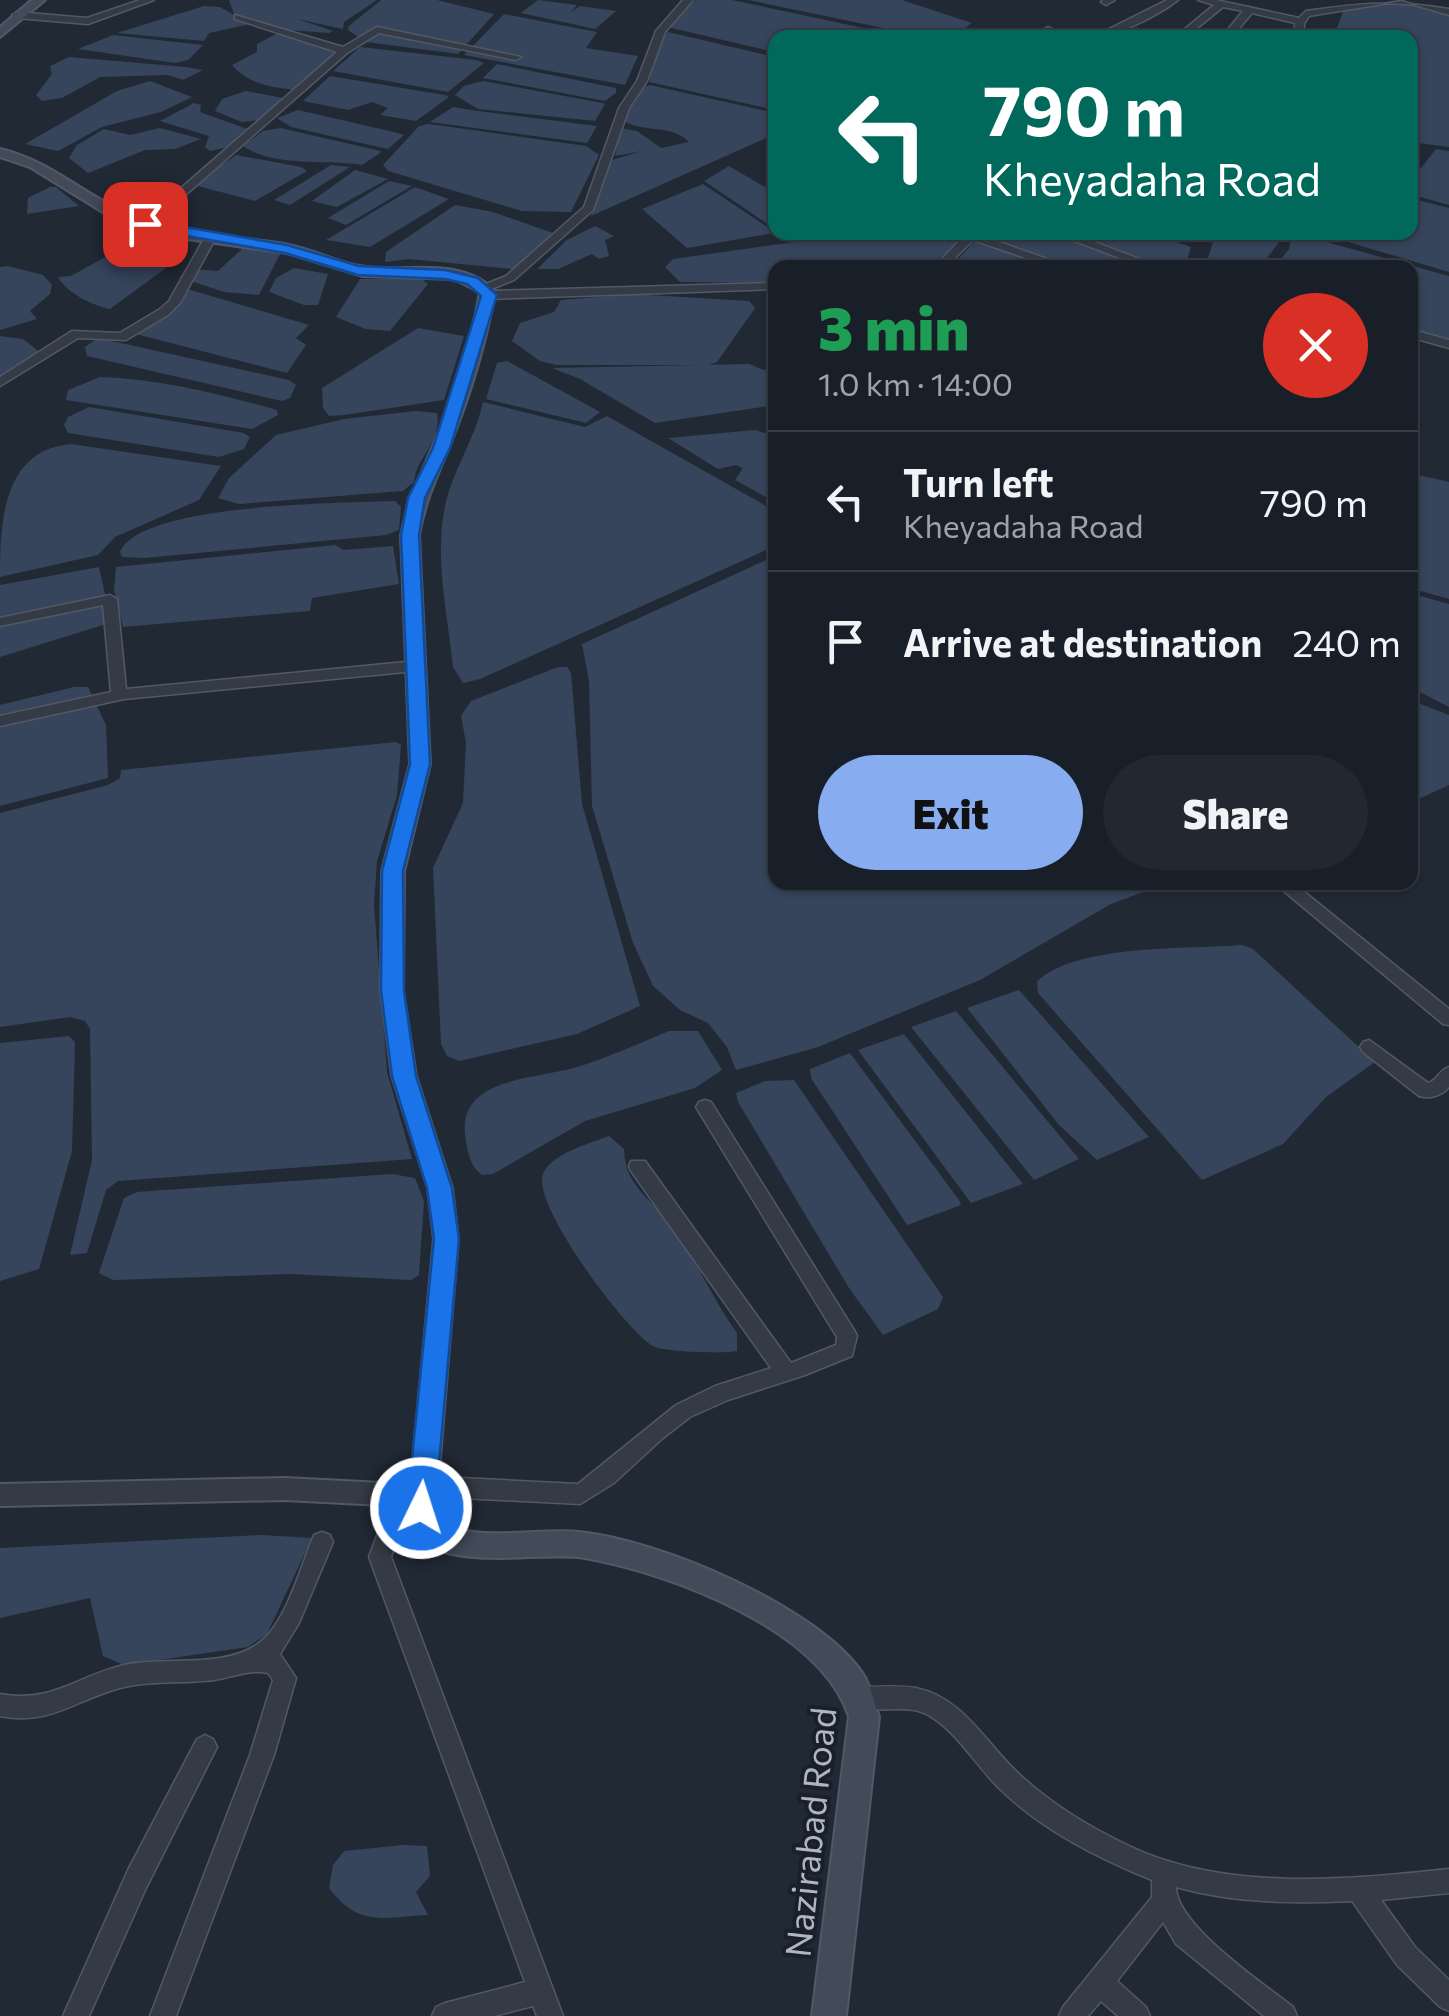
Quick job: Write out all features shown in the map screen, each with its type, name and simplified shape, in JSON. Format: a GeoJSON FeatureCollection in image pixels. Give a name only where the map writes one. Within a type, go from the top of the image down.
{"type":"FeatureCollection","features":[{"type":"Feature","properties":{"kind":"main road"},"geometry":{"type":"LineString","coordinates":[[0,33],[39,0]]}},
{"type":"Feature","properties":{"kind":"main road"},"geometry":{"type":"LineString","coordinates":[[0,153],[41,164],[100,206],[145,224],[287,249],[358,270],[445,274],[496,290],[442,448],[411,518],[409,568],[420,764],[393,871],[390,915],[398,1047],[440,1188],[446,1239],[423,1509]]}},
{"type":"Feature","properties":{"kind":"main road","name":"Nazirabad Road"},"geometry":{"type":"LineString","coordinates":[[423,1509],[452,1542],[548,1540],[588,1546],[623,1554],[693,1580],[796,1630],[851,1676],[863,1698],[860,1756],[828,2016]]}},
{"type":"Feature","properties":{"kind":"street"},"geometry":{"type":"LineString","coordinates":[[17,15],[88,22],[150,0]]}},
{"type":"Feature","properties":{"kind":"street"},"geometry":{"type":"LineString","coordinates":[[496,290],[560,238],[588,208],[624,108],[642,81],[661,31],[688,0]]}},
{"type":"Feature","properties":{"kind":"street"},"geometry":{"type":"LineString","coordinates":[[1108,30],[1124,20],[1146,19],[1173,0]]}},
{"type":"Feature","properties":{"kind":"street"},"geometry":{"type":"LineString","coordinates":[[1203,0],[1301,21]]}},
{"type":"Feature","properties":{"kind":"street"},"geometry":{"type":"LineString","coordinates":[[1300,30],[1301,21],[1311,12],[1397,0]]}},
{"type":"Feature","properties":{"kind":"street"},"geometry":{"type":"LineString","coordinates":[[1405,0],[1449,12]]}},
{"type":"Feature","properties":{"kind":"street"},"geometry":{"type":"LineString","coordinates":[[1189,30],[1227,3]]}},
{"type":"Feature","properties":{"kind":"street"},"geometry":{"type":"LineString","coordinates":[[1232,30],[1249,11]]}},
{"type":"Feature","properties":{"kind":"street"},"geometry":{"type":"LineString","coordinates":[[238,17],[344,51]]}},
{"type":"Feature","properties":{"kind":"street"},"geometry":{"type":"LineString","coordinates":[[145,224],[344,51],[377,30],[516,57]]}},
{"type":"Feature","properties":{"kind":"street"},"geometry":{"type":"LineString","coordinates":[[0,382],[76,334],[122,338],[164,312],[174,303],[210,238]]}},
{"type":"Feature","properties":{"kind":"street"},"geometry":{"type":"LineString","coordinates":[[946,260],[968,240]]}},
{"type":"Feature","properties":{"kind":"street"},"geometry":{"type":"LineString","coordinates":[[991,240],[1046,260]]}},
{"type":"Feature","properties":{"kind":"street"},"geometry":{"type":"LineString","coordinates":[[1079,240],[1135,260]]}},
{"type":"Feature","properties":{"kind":"street"},"geometry":{"type":"LineString","coordinates":[[496,290],[768,286]]}},
{"type":"Feature","properties":{"kind":"street"},"geometry":{"type":"LineString","coordinates":[[1418,335],[1449,344]]}},
{"type":"Feature","properties":{"kind":"street"},"geometry":{"type":"LineString","coordinates":[[0,622],[110,598],[118,691],[124,694]]}},
{"type":"Feature","properties":{"kind":"street"},"geometry":{"type":"LineString","coordinates":[[0,721],[124,694],[416,666]]}},
{"type":"Feature","properties":{"kind":"street"},"geometry":{"type":"LineString","coordinates":[[1291,890],[1449,1020]]}},
{"type":"Feature","properties":{"kind":"street"},"geometry":{"type":"LineString","coordinates":[[1369,1047],[1425,1091],[1438,1088],[1449,1074]]}},
{"type":"Feature","properties":{"kind":"street"},"geometry":{"type":"LineString","coordinates":[[0,1495],[286,1489],[423,1509],[563,1497],[598,1485],[634,1446],[684,1410],[722,1390],[845,1350],[847,1336],[704,1107]]}},
{"type":"Feature","properties":{"kind":"street"},"geometry":{"type":"LineString","coordinates":[[638,1166],[785,1370]]}},
{"type":"Feature","properties":{"kind":"street"},"geometry":{"type":"LineString","coordinates":[[423,1509],[382,1542],[380,1556],[550,2016]]}},
{"type":"Feature","properties":{"kind":"street"},"geometry":{"type":"LineString","coordinates":[[254,1658],[279,1639],[322,1542]]}},
{"type":"Feature","properties":{"kind":"street"},"geometry":{"type":"LineString","coordinates":[[0,1706],[22,1712],[43,1709],[124,1676],[254,1658],[275,1663],[285,1678],[262,1755],[163,2016]]}},
{"type":"Feature","properties":{"kind":"street"},"geometry":{"type":"LineString","coordinates":[[863,1698],[911,1699],[954,1721],[1014,1786],[1123,1856],[1164,1872],[1225,1883],[1357,1888],[1449,1881]]}},
{"type":"Feature","properties":{"kind":"street"},"geometry":{"type":"LineString","coordinates":[[76,2016],[138,1879],[205,1747]]}},
{"type":"Feature","properties":{"kind":"street"},"geometry":{"type":"LineString","coordinates":[[1164,1872],[1164,1901],[1185,1935],[1284,2016]]}},
{"type":"Feature","properties":{"kind":"street"},"geometry":{"type":"LineString","coordinates":[[1357,1888],[1406,1956],[1449,1998]]}},
{"type":"Feature","properties":{"kind":"street"},"geometry":{"type":"LineString","coordinates":[[1072,2016],[1164,1901]]}},
{"type":"Feature","properties":{"kind":"street"},"geometry":{"type":"LineString","coordinates":[[1099,1982],[1138,2016]]}},
{"type":"Feature","properties":{"kind":"street"},"geometry":{"type":"LineString","coordinates":[[445,2016],[540,1991]]}},
{"type":"Feature","properties":{"kind":"water"},"geometry":{"type":"Polygon","coordinates":[[[229,0],[377,0],[344,22],[343,29],[297,19],[333,31],[329,33],[273,29],[234,14],[229,0]]]}},
{"type":"Feature","properties":{"kind":"water"},"geometry":{"type":"Polygon","coordinates":[[[381,0],[437,0],[494,14],[458,54],[366,42],[348,30],[381,0]]]}},
{"type":"Feature","properties":{"kind":"water"},"geometry":{"type":"Polygon","coordinates":[[[538,0],[577,5],[570,13],[580,6],[616,11],[595,29],[521,13],[538,0]]]}},
{"type":"Feature","properties":{"kind":"water"},"geometry":{"type":"Polygon","coordinates":[[[696,0],[732,0],[873,30],[768,30],[768,50],[671,28],[673,19],[696,0]]]}},
{"type":"Feature","properties":{"kind":"water"},"geometry":{"type":"Polygon","coordinates":[[[748,0],[902,0],[972,23],[962,30],[893,30],[748,0]]]}},
{"type":"Feature","properties":{"kind":"water"},"geometry":{"type":"Polygon","coordinates":[[[1408,2],[1449,13],[1449,147],[1418,143],[1418,30],[1336,30],[1344,9],[1408,2]]]}},
{"type":"Feature","properties":{"kind":"water"},"geometry":{"type":"Polygon","coordinates":[[[204,6],[220,7],[250,24],[209,33],[204,41],[117,33],[204,6]]]}},
{"type":"Feature","properties":{"kind":"water"},"geometry":{"type":"Polygon","coordinates":[[[504,14],[597,32],[586,48],[638,56],[625,85],[464,55],[504,14]]]}},
{"type":"Feature","properties":{"kind":"water"},"geometry":{"type":"Polygon","coordinates":[[[280,32],[339,51],[297,90],[253,81],[232,65],[257,52],[257,44],[280,32]]]}},
{"type":"Feature","properties":{"kind":"water"},"geometry":{"type":"Polygon","coordinates":[[[668,32],[768,55],[768,108],[649,82],[659,43],[668,32]]]}},
{"type":"Feature","properties":{"kind":"water"},"geometry":{"type":"Polygon","coordinates":[[[113,35],[203,45],[188,60],[175,63],[78,49],[113,35]]]}},
{"type":"Feature","properties":{"kind":"water"},"geometry":{"type":"Polygon","coordinates":[[[360,47],[484,63],[448,92],[333,71],[360,47]]]}},
{"type":"Feature","properties":{"kind":"water"},"geometry":{"type":"Polygon","coordinates":[[[69,57],[203,70],[183,80],[168,75],[100,77],[62,98],[42,101],[36,95],[52,74],[50,66],[69,57]]]}},
{"type":"Feature","properties":{"kind":"water"},"geometry":{"type":"Polygon","coordinates":[[[497,64],[616,88],[616,93],[605,101],[483,78],[497,64]]]}},
{"type":"Feature","properties":{"kind":"water"},"geometry":{"type":"Polygon","coordinates":[[[330,76],[449,97],[416,121],[380,115],[388,108],[372,102],[348,110],[303,101],[330,76]]]}},
{"type":"Feature","properties":{"kind":"water"},"geometry":{"type":"Polygon","coordinates":[[[150,81],[192,97],[161,112],[102,127],[58,151],[25,144],[117,91],[150,81]]]}},
{"type":"Feature","properties":{"kind":"water"},"geometry":{"type":"Polygon","coordinates":[[[483,81],[605,104],[595,121],[478,109],[455,95],[464,86],[483,81]]]}},
{"type":"Feature","properties":{"kind":"water"},"geometry":{"type":"Polygon","coordinates":[[[650,85],[768,111],[768,137],[591,216],[612,160],[642,151],[615,156],[620,128],[637,131],[661,148],[689,142],[674,133],[623,121],[641,87],[650,85]]]}},
{"type":"Feature","properties":{"kind":"water"},"geometry":{"type":"Polygon","coordinates":[[[246,91],[283,98],[261,120],[242,122],[215,111],[222,99],[246,91]]]}},
{"type":"Feature","properties":{"kind":"water"},"geometry":{"type":"Polygon","coordinates":[[[194,103],[201,105],[200,112],[250,130],[224,148],[210,151],[205,147],[209,136],[160,121],[194,103]]]}},
{"type":"Feature","properties":{"kind":"water"},"geometry":{"type":"Polygon","coordinates":[[[453,107],[597,126],[587,143],[430,122],[453,107]]]}},
{"type":"Feature","properties":{"kind":"water"},"geometry":{"type":"Polygon","coordinates":[[[298,110],[404,135],[388,149],[291,127],[277,118],[298,110]]]}},
{"type":"Feature","properties":{"kind":"water"},"geometry":{"type":"Polygon","coordinates":[[[429,124],[586,146],[599,155],[571,212],[522,211],[388,171],[383,165],[419,126],[429,124]]]}},
{"type":"Feature","properties":{"kind":"water"},"geometry":{"type":"Polygon","coordinates":[[[160,128],[201,139],[175,149],[145,150],[88,173],[69,158],[77,145],[104,129],[130,135],[160,128]]]}},
{"type":"Feature","properties":{"kind":"water"},"geometry":{"type":"Polygon","coordinates":[[[280,128],[381,151],[362,165],[285,160],[243,146],[263,131],[280,128]]]}},
{"type":"Feature","properties":{"kind":"water"},"geometry":{"type":"Polygon","coordinates":[[[1436,149],[1449,151],[1449,205],[1418,196],[1418,172],[1436,149]]]}},
{"type":"Feature","properties":{"kind":"water"},"geometry":{"type":"Polygon","coordinates":[[[236,155],[307,171],[255,201],[194,185],[236,155]]]}},
{"type":"Feature","properties":{"kind":"water"},"geometry":{"type":"Polygon","coordinates":[[[331,165],[350,167],[290,205],[274,200],[331,165]]]}},
{"type":"Feature","properties":{"kind":"water"},"geometry":{"type":"Polygon","coordinates":[[[729,166],[768,189],[768,224],[704,181],[729,166]]]}},
{"type":"Feature","properties":{"kind":"water"},"geometry":{"type":"Polygon","coordinates":[[[355,170],[388,179],[337,207],[312,201],[355,170]]]}},
{"type":"Feature","properties":{"kind":"water"},"geometry":{"type":"Polygon","coordinates":[[[389,181],[412,186],[346,225],[328,218],[389,181]]]}},
{"type":"Feature","properties":{"kind":"water"},"geometry":{"type":"Polygon","coordinates":[[[703,184],[768,227],[768,234],[687,248],[642,209],[703,184]]]}},
{"type":"Feature","properties":{"kind":"water"},"geometry":{"type":"Polygon","coordinates":[[[56,187],[79,206],[27,214],[28,198],[56,187]]]}},
{"type":"Feature","properties":{"kind":"water"},"geometry":{"type":"Polygon","coordinates":[[[415,187],[449,199],[370,247],[326,240],[415,187]]]}},
{"type":"Feature","properties":{"kind":"water"},"geometry":{"type":"Polygon","coordinates":[[[1418,200],[1449,208],[1449,272],[1342,240],[1418,240],[1418,200]]]}},
{"type":"Feature","properties":{"kind":"water"},"geometry":{"type":"Polygon","coordinates":[[[455,205],[493,212],[556,234],[512,269],[409,259],[385,262],[386,252],[455,205]]]}},
{"type":"Feature","properties":{"kind":"water"},"geometry":{"type":"Polygon","coordinates":[[[595,226],[614,236],[605,240],[609,256],[599,259],[592,254],[558,269],[537,269],[567,240],[595,226]]]}},
{"type":"Feature","properties":{"kind":"water"},"geometry":{"type":"Polygon","coordinates":[[[809,240],[959,240],[937,260],[768,260],[768,283],[680,282],[665,267],[673,259],[809,240]]]}},
{"type":"Feature","properties":{"kind":"water"},"geometry":{"type":"Polygon","coordinates":[[[976,240],[1171,240],[1191,247],[1187,260],[957,260],[976,240]]]}},
{"type":"Feature","properties":{"kind":"water"},"geometry":{"type":"Polygon","coordinates":[[[1214,240],[1281,240],[1265,260],[1207,260],[1214,240]]]}},
{"type":"Feature","properties":{"kind":"water"},"geometry":{"type":"Polygon","coordinates":[[[1290,240],[1320,240],[1391,260],[1280,260],[1290,240]]]}},
{"type":"Feature","properties":{"kind":"water"},"geometry":{"type":"Polygon","coordinates":[[[243,248],[280,254],[259,295],[224,292],[179,277],[190,269],[218,271],[243,248]]]}},
{"type":"Feature","properties":{"kind":"water"},"geometry":{"type":"Polygon","coordinates":[[[107,256],[170,265],[110,309],[80,298],[58,277],[71,276],[107,256]]]}},
{"type":"Feature","properties":{"kind":"water"},"geometry":{"type":"Polygon","coordinates":[[[0,267],[43,275],[52,285],[50,294],[30,311],[37,319],[0,330],[0,267]]]}},
{"type":"Feature","properties":{"kind":"water"},"geometry":{"type":"Polygon","coordinates":[[[1418,267],[1449,276],[1449,344],[1418,335],[1418,267]]]}},
{"type":"Feature","properties":{"kind":"water"},"geometry":{"type":"Polygon","coordinates":[[[294,268],[328,274],[318,305],[304,305],[269,292],[276,278],[294,268]]]}},
{"type":"Feature","properties":{"kind":"water"},"geometry":{"type":"Polygon","coordinates":[[[360,279],[422,279],[428,284],[390,331],[366,329],[336,317],[360,279]]]}},
{"type":"Feature","properties":{"kind":"water"},"geometry":{"type":"Polygon","coordinates":[[[184,288],[309,325],[296,338],[306,345],[287,373],[132,333],[176,308],[184,288]]]}},
{"type":"Feature","properties":{"kind":"water"},"geometry":{"type":"Polygon","coordinates":[[[632,294],[749,301],[755,308],[717,362],[709,365],[556,365],[540,361],[512,341],[520,323],[554,312],[561,300],[632,294]]]}},
{"type":"Feature","properties":{"kind":"water"},"geometry":{"type":"Polygon","coordinates":[[[418,328],[464,336],[444,400],[329,416],[323,408],[322,388],[418,328]]]}},
{"type":"Feature","properties":{"kind":"water"},"geometry":{"type":"Polygon","coordinates":[[[0,336],[23,339],[42,354],[0,377],[0,336]]]}},
{"type":"Feature","properties":{"kind":"water"},"geometry":{"type":"Polygon","coordinates":[[[98,338],[289,380],[296,385],[290,398],[282,401],[87,356],[85,347],[98,338]]]}},
{"type":"Feature","properties":{"kind":"water"},"geometry":{"type":"Polygon","coordinates":[[[507,361],[600,412],[586,423],[486,399],[497,363],[507,361]]]}},
{"type":"Feature","properties":{"kind":"water"},"geometry":{"type":"Polygon","coordinates":[[[749,364],[768,369],[768,406],[655,423],[580,379],[552,368],[749,364]]]}},
{"type":"Feature","properties":{"kind":"water"},"geometry":{"type":"Polygon","coordinates":[[[100,377],[190,388],[277,410],[278,415],[252,429],[66,400],[68,390],[100,377]]]}},
{"type":"Feature","properties":{"kind":"water"},"geometry":{"type":"Polygon","coordinates":[[[483,402],[585,427],[607,416],[768,507],[768,549],[480,679],[463,683],[453,667],[442,570],[442,531],[452,484],[483,402]]]}},
{"type":"Feature","properties":{"kind":"water"},"geometry":{"type":"Polygon","coordinates":[[[89,407],[250,437],[244,449],[219,457],[68,433],[64,425],[68,417],[89,407]]]}},
{"type":"Feature","properties":{"kind":"water"},"geometry":{"type":"Polygon","coordinates":[[[416,411],[437,413],[438,423],[414,482],[403,491],[239,504],[218,498],[229,478],[276,435],[344,419],[416,411]]]}},
{"type":"Feature","properties":{"kind":"water"},"geometry":{"type":"Polygon","coordinates":[[[755,430],[768,434],[768,498],[735,480],[743,468],[736,465],[718,469],[668,438],[755,430]]]}},
{"type":"Feature","properties":{"kind":"water"},"geometry":{"type":"Polygon","coordinates":[[[71,444],[221,466],[199,500],[115,537],[98,555],[0,577],[4,513],[18,475],[48,449],[71,444]]]}},
{"type":"Feature","properties":{"kind":"water"},"geometry":{"type":"Polygon","coordinates":[[[1418,475],[1449,482],[1449,599],[1418,590],[1418,475]]]}},
{"type":"Feature","properties":{"kind":"water"},"geometry":{"type":"Polygon","coordinates":[[[395,501],[401,507],[399,530],[386,535],[145,558],[122,557],[120,552],[136,536],[164,524],[203,515],[291,505],[395,501]]]}},
{"type":"Feature","properties":{"kind":"water"},"geometry":{"type":"Polygon","coordinates":[[[335,545],[344,550],[393,546],[399,584],[312,598],[310,611],[123,627],[114,590],[116,567],[335,545]]]}},
{"type":"Feature","properties":{"kind":"water"},"geometry":{"type":"Polygon","coordinates":[[[768,559],[768,890],[1148,890],[1111,904],[980,980],[818,1047],[736,1070],[727,1047],[708,1023],[680,1010],[653,986],[633,943],[592,806],[589,681],[582,644],[768,559]]]}},
{"type":"Feature","properties":{"kind":"water"},"geometry":{"type":"Polygon","coordinates":[[[99,567],[110,616],[103,625],[0,657],[0,585],[99,567]]]}},
{"type":"Feature","properties":{"kind":"water"},"geometry":{"type":"Polygon","coordinates":[[[1418,595],[1449,604],[1449,707],[1418,691],[1418,595]]]}},
{"type":"Feature","properties":{"kind":"water"},"geometry":{"type":"Polygon","coordinates":[[[558,667],[567,667],[571,673],[582,804],[640,1006],[577,1034],[459,1061],[447,1056],[441,1044],[433,868],[463,803],[466,743],[461,716],[471,701],[558,667]]]}},
{"type":"Feature","properties":{"kind":"water"},"geometry":{"type":"Polygon","coordinates":[[[88,687],[106,725],[108,778],[0,806],[0,705],[88,687]]]}},
{"type":"Feature","properties":{"kind":"water"},"geometry":{"type":"Polygon","coordinates":[[[1418,703],[1449,715],[1449,785],[1418,799],[1418,703]]]}},
{"type":"Feature","properties":{"kind":"water"},"geometry":{"type":"Polygon","coordinates":[[[396,742],[401,745],[397,795],[377,861],[374,905],[387,1072],[412,1159],[118,1181],[106,1190],[87,1253],[70,1255],[92,1160],[90,1029],[85,1021],[70,1017],[0,1027],[0,813],[108,785],[120,778],[121,770],[396,742]]]}},
{"type":"Feature","properties":{"kind":"water"},"geometry":{"type":"Polygon","coordinates":[[[1242,945],[1253,949],[1375,1062],[1326,1097],[1283,1144],[1202,1180],[1038,993],[1037,982],[1054,970],[1104,955],[1242,945]]]}},
{"type":"Feature","properties":{"kind":"water"},"geometry":{"type":"Polygon","coordinates":[[[1019,990],[1149,1137],[1097,1160],[1059,1125],[967,1008],[1019,990]]]}},
{"type":"Feature","properties":{"kind":"water"},"geometry":{"type":"Polygon","coordinates":[[[956,1011],[1079,1159],[1034,1180],[911,1027],[956,1011]]]}},
{"type":"Feature","properties":{"kind":"water"},"geometry":{"type":"Polygon","coordinates":[[[669,1031],[698,1031],[722,1070],[695,1088],[585,1121],[493,1174],[482,1175],[475,1168],[467,1146],[465,1119],[473,1103],[486,1092],[523,1078],[581,1066],[669,1031]]]}},
{"type":"Feature","properties":{"kind":"water"},"geometry":{"type":"Polygon","coordinates":[[[904,1034],[1023,1184],[971,1203],[858,1050],[904,1034]]]}},
{"type":"Feature","properties":{"kind":"water"},"geometry":{"type":"Polygon","coordinates":[[[69,1036],[75,1042],[72,1151],[39,1269],[0,1281],[0,1043],[69,1036]]]}},
{"type":"Feature","properties":{"kind":"water"},"geometry":{"type":"Polygon","coordinates":[[[850,1053],[961,1205],[907,1225],[811,1078],[810,1069],[850,1053]]]}},
{"type":"Feature","properties":{"kind":"water"},"geometry":{"type":"Polygon","coordinates":[[[794,1080],[943,1297],[938,1309],[883,1335],[849,1288],[738,1102],[736,1093],[765,1081],[794,1080]]]}},
{"type":"Feature","properties":{"kind":"water"},"geometry":{"type":"Polygon","coordinates":[[[609,1136],[624,1149],[636,1185],[685,1245],[737,1333],[737,1351],[694,1352],[653,1346],[622,1317],[565,1237],[543,1189],[543,1174],[562,1155],[609,1136]]]}},
{"type":"Feature","properties":{"kind":"water"},"geometry":{"type":"Polygon","coordinates":[[[392,1174],[415,1178],[424,1201],[419,1275],[411,1280],[291,1274],[113,1280],[99,1273],[124,1198],[137,1192],[392,1174]]]}},
{"type":"Feature","properties":{"kind":"water"},"geometry":{"type":"Polygon","coordinates":[[[261,1535],[312,1538],[267,1634],[248,1647],[124,1665],[103,1656],[90,1598],[0,1618],[0,1548],[261,1535]]]}},
{"type":"Feature","properties":{"kind":"water"},"geometry":{"type":"Polygon","coordinates":[[[427,1846],[430,1876],[416,1892],[428,1915],[362,1915],[340,1901],[329,1888],[333,1865],[344,1851],[427,1846]]]}},
{"type":"Feature","properties":{"kind":"route"},"geometry":{"type":"LineString","coordinates":[[145,224],[180,234],[287,249],[358,270],[445,274],[472,281],[489,295],[442,448],[417,498],[410,535],[420,764],[393,871],[392,991],[404,1076],[440,1188],[446,1239],[421,1508]]}}]}
